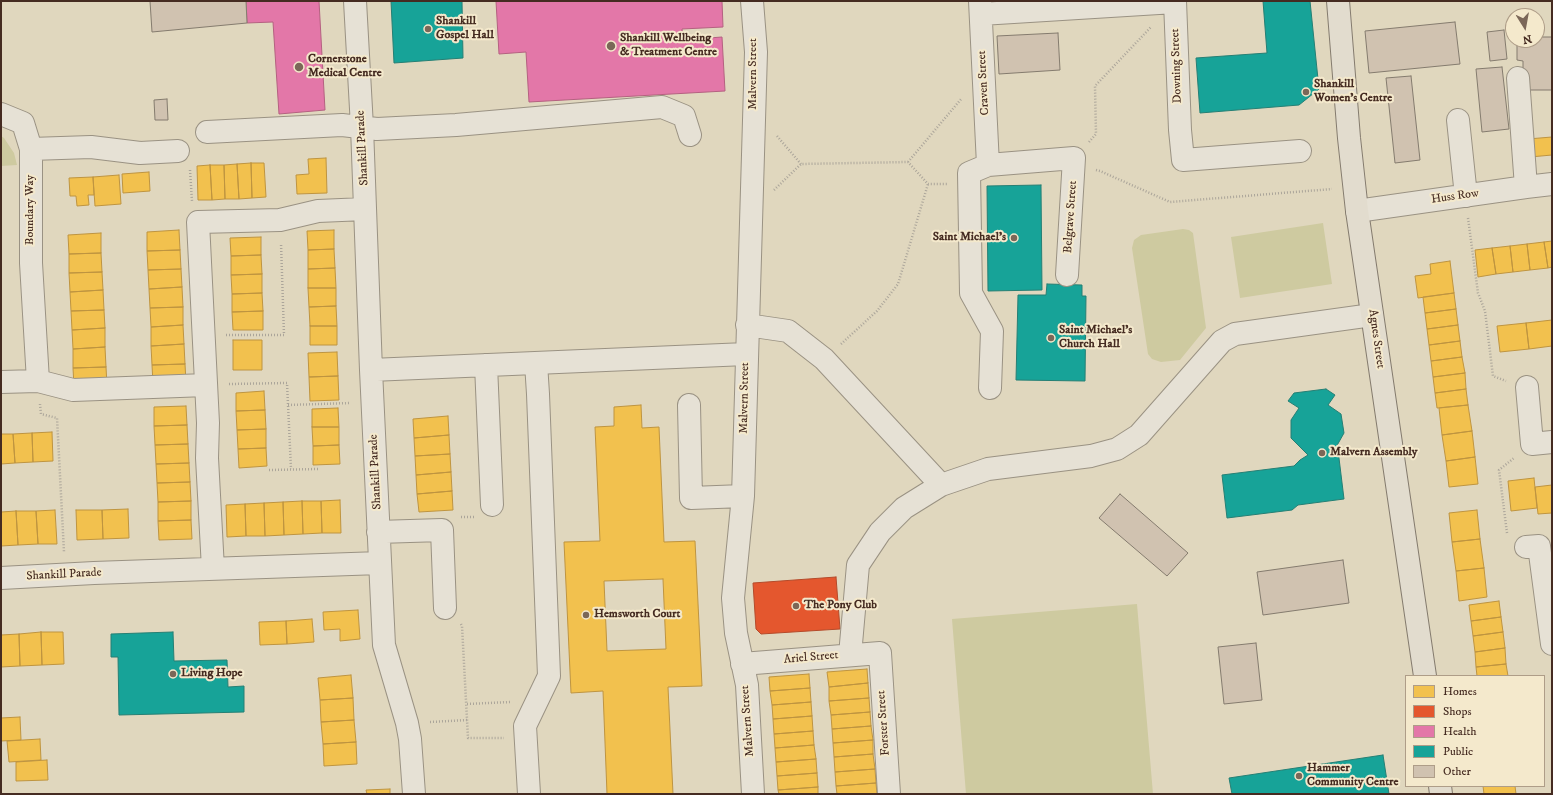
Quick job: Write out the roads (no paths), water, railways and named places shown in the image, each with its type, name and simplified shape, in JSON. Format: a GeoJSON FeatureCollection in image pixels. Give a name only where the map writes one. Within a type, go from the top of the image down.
{"type":"FeatureCollection","features":[{"type":"Feature","properties":{"kind":"main road","name":"Agnes Street"},"geometry":{"type":"LineString","coordinates":[[1338,1],[1349,138],[1357,211],[1424,675]]}},
{"type":"Feature","properties":{"kind":"street","name":"Shankill Parade"},"geometry":{"type":"LineString","coordinates":[[1,578],[380,563],[372,402],[362,127],[355,1]]}},
{"type":"Feature","properties":{"kind":"street","name":"Malvern Street"},"geometry":{"type":"LineString","coordinates":[[752,1],[756,52],[743,496],[733,598],[736,634],[747,685],[753,794]]}},
{"type":"Feature","properties":{"kind":"street"},"geometry":{"type":"LineString","coordinates":[[980,7],[1175,1]]}},
{"type":"Feature","properties":{"kind":"street","name":"Downing Street"},"geometry":{"type":"LineString","coordinates":[[1175,1],[1180,130],[1183,160],[1300,151]]}},
{"type":"Feature","properties":{"kind":"street","name":"Craven Street"},"geometry":{"type":"LineString","coordinates":[[980,7],[988,165]]}},
{"type":"Feature","properties":{"kind":"street"},"geometry":{"type":"LineString","coordinates":[[1518,78],[1526,187]]}},
{"type":"Feature","properties":{"kind":"street"},"geometry":{"type":"LineString","coordinates":[[207,132],[342,126],[377,129],[456,125],[662,107],[684,116],[690,135]]}},
{"type":"Feature","properties":{"kind":"street","name":"Boundary Way"},"geometry":{"type":"LineString","coordinates":[[1,114],[23,123],[31,149],[31,263],[38,381]]}},
{"type":"Feature","properties":{"kind":"street"},"geometry":{"type":"LineString","coordinates":[[1458,120],[1466,196]]}},
{"type":"Feature","properties":{"kind":"street"},"geometry":{"type":"LineString","coordinates":[[31,149],[91,147],[140,153],[178,151]]}},
{"type":"Feature","properties":{"kind":"street","name":"Belgrave Street"},"geometry":{"type":"LineString","coordinates":[[988,165],[1074,163],[1067,276]]}},
{"type":"Feature","properties":{"kind":"street"},"geometry":{"type":"LineString","coordinates":[[988,165],[969,173],[968,185],[971,292],[992,331],[990,388]]}},
{"type":"Feature","properties":{"kind":"street","name":"Huss Row"},"geometry":{"type":"LineString","coordinates":[[1357,211],[1552,184]]}},
{"type":"Feature","properties":{"kind":"street"},"geometry":{"type":"LineString","coordinates":[[213,569],[207,458],[208,423],[198,222],[280,220],[318,211],[365,209]]}},
{"type":"Feature","properties":{"kind":"street"},"geometry":{"type":"LineString","coordinates":[[850,655],[858,565],[880,532],[904,508],[941,485],[988,463],[1091,456],[1117,449],[1139,436],[1222,341],[1235,334],[1372,315]]}},
{"type":"Feature","properties":{"kind":"street"},"geometry":{"type":"LineString","coordinates":[[747,325],[788,331],[824,359],[860,401],[941,485]]}},
{"type":"Feature","properties":{"kind":"street"},"geometry":{"type":"LineString","coordinates":[[371,370],[746,354]]}},
{"type":"Feature","properties":{"kind":"street"},"geometry":{"type":"LineString","coordinates":[[529,794],[525,726],[549,676],[536,363]]}},
{"type":"Feature","properties":{"kind":"street"},"geometry":{"type":"LineString","coordinates":[[486,365],[492,505]]}},
{"type":"Feature","properties":{"kind":"street"},"geometry":{"type":"LineString","coordinates":[[1,382],[38,381],[73,390],[206,385]]}},
{"type":"Feature","properties":{"kind":"street"},"geometry":{"type":"LineString","coordinates":[[1526,387],[1542,443]]}},
{"type":"Feature","properties":{"kind":"street"},"geometry":{"type":"LineString","coordinates":[[689,405],[691,498],[743,496]]}},
{"type":"Feature","properties":{"kind":"street"},"geometry":{"type":"LineString","coordinates":[[378,532],[442,530],[446,608]]}},
{"type":"Feature","properties":{"kind":"street"},"geometry":{"type":"LineString","coordinates":[[1526,547],[1539,546],[1552,644]]}},
{"type":"Feature","properties":{"kind":"street"},"geometry":{"type":"LineString","coordinates":[[380,563],[384,645],[407,723],[410,739],[414,794]]}},
{"type":"Feature","properties":{"kind":"street","name":"Ariel Street"},"geometry":{"type":"LineString","coordinates":[[742,664],[880,653]]}},
{"type":"Feature","properties":{"kind":"street","name":"Forster Street"},"geometry":{"type":"LineString","coordinates":[[880,653],[889,794]]}},
{"type":"Feature","properties":{"kind":"place","name":"Shankill Gospel Hall"},"geometry":{"type":"Point","coordinates":[428,29]}},
{"type":"Feature","properties":{"kind":"place","name":"Shankill Wellbeing & Treatment Centre"},"geometry":{"type":"Point","coordinates":[611,46]}},
{"type":"Feature","properties":{"kind":"place","name":"Cornerstone Medical Centre"},"geometry":{"type":"Point","coordinates":[299,67]}},
{"type":"Feature","properties":{"kind":"place","name":"Shankill Women's Centre"},"geometry":{"type":"Point","coordinates":[1306,92]}},
{"type":"Feature","properties":{"kind":"place","name":"Saint Michael's"},"geometry":{"type":"Point","coordinates":[1014,238]}},
{"type":"Feature","properties":{"kind":"place","name":"Saint Michael's Church Hall"},"geometry":{"type":"Point","coordinates":[1051,338]}},
{"type":"Feature","properties":{"kind":"place","name":"Malvern Assembly"},"geometry":{"type":"Point","coordinates":[1322,453]}},
{"type":"Feature","properties":{"kind":"place","name":"The Pony Club"},"geometry":{"type":"Point","coordinates":[796,606]}},
{"type":"Feature","properties":{"kind":"place","name":"Hemsworth Court"},"geometry":{"type":"Point","coordinates":[586,615]}},
{"type":"Feature","properties":{"kind":"place","name":"Living Hope"},"geometry":{"type":"Point","coordinates":[173,674]}},
{"type":"Feature","properties":{"kind":"place","name":"Hammer Community Centre"},"geometry":{"type":"Point","coordinates":[1299,776]}}]}
